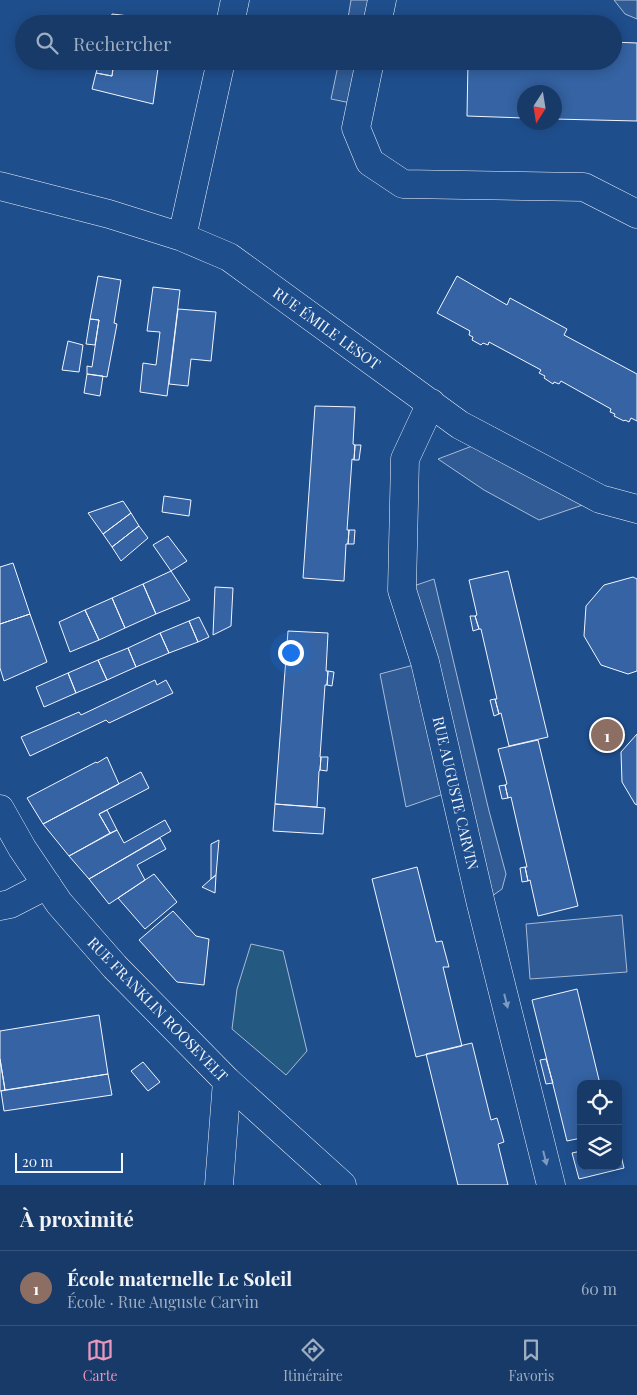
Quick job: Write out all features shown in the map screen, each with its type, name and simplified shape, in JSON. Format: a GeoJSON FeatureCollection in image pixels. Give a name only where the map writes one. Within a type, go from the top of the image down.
{"type":"FeatureCollection","features":[{"type":"Feature","properties":{"kind":"street"},"geometry":{"type":"LineString","coordinates":[[232,15],[235,0]]}},
{"type":"Feature","properties":{"kind":"street"},"geometry":{"type":"LineString","coordinates":[[379,15],[382,0]]}},
{"type":"Feature","properties":{"kind":"street"},"geometry":{"type":"LineString","coordinates":[[182,238],[220,70]]}},
{"type":"Feature","properties":{"kind":"street"},"geometry":{"type":"LineString","coordinates":[[368,70],[356,128],[370,162],[403,184],[584,187],[637,214]]}},
{"type":"Feature","properties":{"kind":"street","name":"RUE ÉMILE LESOT"},"geometry":{"type":"LineString","coordinates":[[0,186],[109,214],[182,238],[229,257],[460,425],[600,499],[637,508]]}},
{"type":"Feature","properties":{"kind":"street","name":"RUE AUGUSTE CARVIN"},"geometry":{"type":"LineString","coordinates":[[431,403],[405,459],[402,590],[425,662],[462,822],[552,1185]]}},
{"type":"Feature","properties":{"kind":"street","name":"RUE FRANKLIN ROOSEVELT"},"geometry":{"type":"LineString","coordinates":[[0,809],[22,848],[59,903],[115,968],[227,1081],[342,1185]]}},
{"type":"Feature","properties":{"kind":"street"},"geometry":{"type":"LineString","coordinates":[[0,906],[10,904],[47,885]]}},
{"type":"Feature","properties":{"kind":"street"},"geometry":{"type":"LineString","coordinates":[[219,1185],[227,1081]]}},
{"type":"Feature","properties":{"kind":"shaded area"},"geometry":{"type":"Polygon","coordinates":[[[351,0],[382,0],[379,15],[348,15],[351,0]]]}},
{"type":"Feature","properties":{"kind":"shaded area"},"geometry":{"type":"Polygon","coordinates":[[[614,0],[637,0],[637,19],[625,14],[614,0]]]}},
{"type":"Feature","properties":{"kind":"shaded area"},"geometry":{"type":"Polygon","coordinates":[[[337,70],[368,70],[361,105],[331,99],[337,70]]]}},
{"type":"Feature","properties":{"kind":"shaded area"},"geometry":{"type":"Polygon","coordinates":[[[488,440],[600,499],[539,520],[484,490],[438,459],[488,440]]]}},
{"type":"Feature","properties":{"kind":"shaded area"},"geometry":{"type":"Polygon","coordinates":[[[434,579],[489,811],[506,874],[502,889],[481,904],[455,790],[406,807],[380,674],[425,662],[402,590],[434,579]]]}},
{"type":"Feature","properties":{"kind":"shaded area"},"geometry":{"type":"Polygon","coordinates":[[[622,915],[627,972],[530,979],[526,924],[622,915]]]}},
{"type":"Feature","properties":{"kind":"shaded area"},"geometry":{"type":"Polygon","coordinates":[[[251,944],[283,951],[307,1051],[286,1075],[232,1029],[237,989],[251,944]]]}},
{"type":"Feature","properties":{"kind":"building"},"geometry":{"type":"Polygon","coordinates":[[[622,42],[637,43],[637,121],[562,119],[562,85],[517,85],[517,118],[467,116],[468,70],[622,70],[622,42]]]}},
{"type":"Feature","properties":{"kind":"building"},"geometry":{"type":"Polygon","coordinates":[[[97,70],[113,70],[112,76],[96,73],[97,70]]]}},
{"type":"Feature","properties":{"kind":"building"},"geometry":{"type":"Polygon","coordinates":[[[113,70],[158,70],[153,104],[92,89],[96,73],[112,76],[113,70]]]}},
{"type":"Feature","properties":{"kind":"building"},"geometry":{"type":"Polygon","coordinates":[[[98,276],[121,280],[114,323],[117,324],[107,377],[87,374],[87,366],[92,367],[99,320],[90,319],[98,276]]]}},
{"type":"Feature","properties":{"kind":"building"},"geometry":{"type":"Polygon","coordinates":[[[457,276],[507,305],[510,298],[567,329],[564,335],[637,374],[637,421],[631,418],[629,422],[624,421],[614,416],[615,414],[610,412],[611,409],[561,381],[559,384],[554,382],[553,384],[539,373],[541,370],[489,342],[488,345],[483,343],[481,345],[472,340],[473,337],[469,335],[470,331],[437,313],[457,276]]]}},
{"type":"Feature","properties":{"kind":"building"},"geometry":{"type":"Polygon","coordinates":[[[153,287],[180,290],[167,396],[140,392],[143,363],[156,365],[160,332],[147,331],[153,287]]]}},
{"type":"Feature","properties":{"kind":"building"},"geometry":{"type":"Polygon","coordinates":[[[178,309],[216,312],[211,361],[191,359],[188,386],[169,384],[178,309]]]}},
{"type":"Feature","properties":{"kind":"building"},"geometry":{"type":"Polygon","coordinates":[[[90,319],[99,320],[95,345],[86,344],[90,319]]]}},
{"type":"Feature","properties":{"kind":"building"},"geometry":{"type":"Polygon","coordinates":[[[68,341],[83,345],[79,372],[62,370],[68,341]]]}},
{"type":"Feature","properties":{"kind":"building"},"geometry":{"type":"Polygon","coordinates":[[[87,374],[103,376],[100,396],[84,393],[87,374]]]}},
{"type":"Feature","properties":{"kind":"building"},"geometry":{"type":"Polygon","coordinates":[[[315,406],[355,407],[353,444],[355,445],[354,460],[352,459],[347,530],[349,530],[348,544],[346,544],[344,581],[303,578],[315,406]]]}},
{"type":"Feature","properties":{"kind":"building"},"geometry":{"type":"Polygon","coordinates":[[[355,445],[361,445],[359,460],[354,460],[355,445]]]}},
{"type":"Feature","properties":{"kind":"building"},"geometry":{"type":"Polygon","coordinates":[[[164,496],[191,500],[189,516],[162,512],[164,496]]]}},
{"type":"Feature","properties":{"kind":"building"},"geometry":{"type":"Polygon","coordinates":[[[123,501],[131,513],[103,534],[88,513],[123,501]]]}},
{"type":"Feature","properties":{"kind":"building"},"geometry":{"type":"Polygon","coordinates":[[[131,513],[139,526],[112,547],[103,534],[131,513]]]}},
{"type":"Feature","properties":{"kind":"building"},"geometry":{"type":"Polygon","coordinates":[[[139,526],[148,538],[121,561],[112,547],[139,526]]]}},
{"type":"Feature","properties":{"kind":"building"},"geometry":{"type":"Polygon","coordinates":[[[349,530],[355,530],[354,544],[348,544],[349,530]]]}},
{"type":"Feature","properties":{"kind":"building"},"geometry":{"type":"Polygon","coordinates":[[[168,536],[187,561],[171,571],[153,545],[168,536]]]}},
{"type":"Feature","properties":{"kind":"building"},"geometry":{"type":"Polygon","coordinates":[[[13,563],[30,614],[0,624],[0,567],[13,563]]]}},
{"type":"Feature","properties":{"kind":"building"},"geometry":{"type":"Polygon","coordinates":[[[171,571],[190,600],[156,614],[143,584],[171,571]]]}},
{"type":"Feature","properties":{"kind":"building"},"geometry":{"type":"Polygon","coordinates":[[[508,571],[548,737],[509,746],[501,713],[499,714],[495,699],[497,699],[481,629],[479,629],[475,616],[477,615],[469,580],[508,571]]]}},
{"type":"Feature","properties":{"kind":"building"},"geometry":{"type":"Polygon","coordinates":[[[633,577],[637,579],[637,671],[628,674],[601,665],[584,636],[586,606],[604,585],[633,577]]]}},
{"type":"Feature","properties":{"kind":"building"},"geometry":{"type":"Polygon","coordinates":[[[143,584],[156,614],[125,628],[112,598],[143,584]]]}},
{"type":"Feature","properties":{"kind":"building"},"geometry":{"type":"Polygon","coordinates":[[[215,587],[233,588],[231,626],[213,635],[215,587]]]}},
{"type":"Feature","properties":{"kind":"building"},"geometry":{"type":"Polygon","coordinates":[[[112,598],[125,628],[99,640],[85,610],[112,598]]]}},
{"type":"Feature","properties":{"kind":"building"},"geometry":{"type":"Polygon","coordinates":[[[85,610],[99,640],[70,652],[59,622],[85,610]]]}},
{"type":"Feature","properties":{"kind":"building"},"geometry":{"type":"Polygon","coordinates":[[[30,614],[47,662],[4,681],[0,668],[0,624],[30,614]]]}},
{"type":"Feature","properties":{"kind":"building"},"geometry":{"type":"Polygon","coordinates":[[[470,616],[475,616],[479,629],[473,631],[470,616]]]}},
{"type":"Feature","properties":{"kind":"building"},"geometry":{"type":"Polygon","coordinates":[[[199,617],[209,637],[198,642],[189,621],[199,617]]]}},
{"type":"Feature","properties":{"kind":"building"},"geometry":{"type":"Polygon","coordinates":[[[189,621],[198,642],[169,653],[160,633],[189,621]]]}},
{"type":"Feature","properties":{"kind":"building"},"geometry":{"type":"Polygon","coordinates":[[[288,631],[328,633],[326,671],[328,671],[327,685],[325,685],[317,807],[275,804],[288,631]]]}},
{"type":"Feature","properties":{"kind":"building"},"geometry":{"type":"Polygon","coordinates":[[[160,633],[169,653],[136,667],[128,648],[160,633]]]}},
{"type":"Feature","properties":{"kind":"building"},"geometry":{"type":"Polygon","coordinates":[[[128,648],[136,667],[107,680],[98,660],[128,648]]]}},
{"type":"Feature","properties":{"kind":"building"},"geometry":{"type":"Polygon","coordinates":[[[98,660],[107,680],[76,693],[68,673],[98,660]]]}},
{"type":"Feature","properties":{"kind":"building"},"geometry":{"type":"Polygon","coordinates":[[[328,671],[334,672],[332,686],[327,685],[328,671]]]}},
{"type":"Feature","properties":{"kind":"building"},"geometry":{"type":"Polygon","coordinates":[[[68,673],[76,693],[44,707],[36,687],[68,673]]]}},
{"type":"Feature","properties":{"kind":"building"},"geometry":{"type":"Polygon","coordinates":[[[155,680],[157,685],[166,680],[173,693],[109,723],[106,720],[30,756],[21,737],[79,712],[81,715],[155,680]]]}},
{"type":"Feature","properties":{"kind":"building"},"geometry":{"type":"Polygon","coordinates":[[[495,699],[499,714],[494,716],[490,700],[495,699]]]}},
{"type":"Feature","properties":{"kind":"building"},"geometry":{"type":"Polygon","coordinates":[[[637,734],[637,805],[622,782],[621,752],[637,734]]]}},
{"type":"Feature","properties":{"kind":"building"},"geometry":{"type":"Polygon","coordinates":[[[538,740],[578,906],[538,916],[530,880],[528,881],[525,867],[527,867],[511,797],[508,798],[505,785],[507,784],[498,749],[538,740]]]}},
{"type":"Feature","properties":{"kind":"building"},"geometry":{"type":"Polygon","coordinates":[[[107,757],[119,784],[43,824],[27,798],[107,757]]]}},
{"type":"Feature","properties":{"kind":"building"},"geometry":{"type":"Polygon","coordinates":[[[321,757],[328,757],[327,771],[320,770],[321,757]]]}},
{"type":"Feature","properties":{"kind":"building"},"geometry":{"type":"Polygon","coordinates":[[[141,772],[149,788],[99,814],[110,833],[69,856],[43,824],[141,772]]]}},
{"type":"Feature","properties":{"kind":"building"},"geometry":{"type":"Polygon","coordinates":[[[505,785],[508,798],[502,799],[499,786],[505,785]]]}},
{"type":"Feature","properties":{"kind":"building"},"geometry":{"type":"Polygon","coordinates":[[[275,804],[325,808],[323,834],[273,831],[275,804]]]}},
{"type":"Feature","properties":{"kind":"building"},"geometry":{"type":"Polygon","coordinates":[[[107,810],[117,830],[110,833],[99,814],[107,810]]]}},
{"type":"Feature","properties":{"kind":"building"},"geometry":{"type":"Polygon","coordinates":[[[165,820],[171,831],[89,879],[69,856],[117,830],[124,843],[165,820]]]}},
{"type":"Feature","properties":{"kind":"building"},"geometry":{"type":"Polygon","coordinates":[[[160,838],[166,849],[137,865],[145,880],[109,904],[89,879],[160,838]]]}},
{"type":"Feature","properties":{"kind":"building"},"geometry":{"type":"Polygon","coordinates":[[[219,840],[216,875],[211,879],[211,844],[219,840]]]}},
{"type":"Feature","properties":{"kind":"building"},"geometry":{"type":"Polygon","coordinates":[[[417,867],[436,942],[442,941],[449,967],[443,967],[462,1046],[416,1057],[372,879],[417,867]]]}},
{"type":"Feature","properties":{"kind":"building"},"geometry":{"type":"Polygon","coordinates":[[[525,867],[528,881],[522,882],[520,868],[525,867]]]}},
{"type":"Feature","properties":{"kind":"building"},"geometry":{"type":"Polygon","coordinates":[[[154,874],[177,902],[145,929],[118,898],[154,874]]]}},
{"type":"Feature","properties":{"kind":"building"},"geometry":{"type":"Polygon","coordinates":[[[216,875],[215,893],[202,887],[211,879],[216,875]]]}},
{"type":"Feature","properties":{"kind":"building"},"geometry":{"type":"Polygon","coordinates":[[[173,911],[196,936],[209,939],[204,985],[177,982],[139,940],[173,911]]]}},
{"type":"Feature","properties":{"kind":"building"},"geometry":{"type":"Polygon","coordinates":[[[577,989],[599,1080],[577,1080],[577,1139],[567,1141],[532,1000],[577,989]]]}},
{"type":"Feature","properties":{"kind":"building"},"geometry":{"type":"Polygon","coordinates":[[[99,1015],[108,1074],[5,1090],[0,1059],[0,1031],[99,1015]]]}},
{"type":"Feature","properties":{"kind":"building"},"geometry":{"type":"Polygon","coordinates":[[[472,1043],[491,1120],[497,1118],[504,1142],[498,1144],[508,1185],[458,1185],[426,1054],[472,1043]]]}},
{"type":"Feature","properties":{"kind":"building"},"geometry":{"type":"Polygon","coordinates":[[[0,1059],[5,1090],[0,1091],[0,1059]]]}},
{"type":"Feature","properties":{"kind":"building"},"geometry":{"type":"Polygon","coordinates":[[[546,1059],[553,1083],[546,1084],[540,1060],[546,1059]]]}},
{"type":"Feature","properties":{"kind":"building"},"geometry":{"type":"Polygon","coordinates":[[[143,1062],[160,1082],[148,1091],[131,1071],[143,1062]]]}},
{"type":"Feature","properties":{"kind":"building"},"geometry":{"type":"Polygon","coordinates":[[[108,1074],[112,1095],[4,1111],[1,1091],[108,1074]]]}},
{"type":"Feature","properties":{"kind":"building"},"geometry":{"type":"Polygon","coordinates":[[[577,1152],[577,1170],[616,1170],[579,1179],[572,1153],[577,1152]]]}},
{"type":"Feature","properties":{"kind":"place","name":"École maternelle Le Soleil"},"geometry":{"type":"Point","coordinates":[607,735]}}]}
